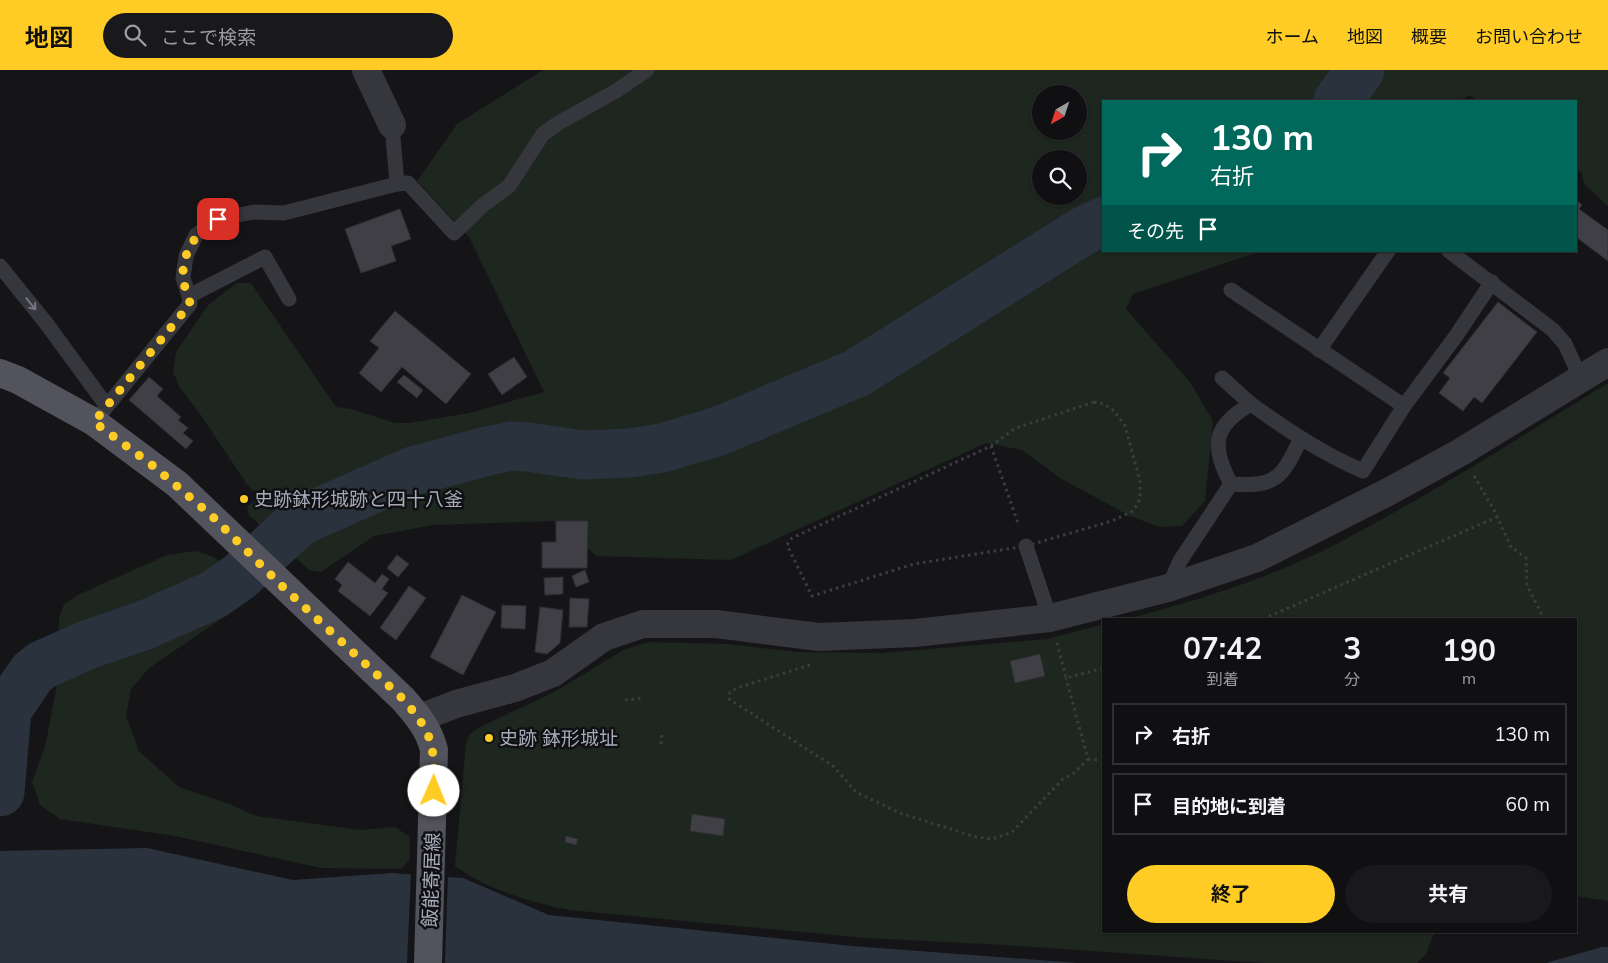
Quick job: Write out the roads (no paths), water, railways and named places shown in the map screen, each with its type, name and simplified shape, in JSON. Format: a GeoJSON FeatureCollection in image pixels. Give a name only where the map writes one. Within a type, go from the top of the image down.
{"type":"FeatureCollection","features":[{"type":"Feature","properties":{"kind":"main road","name":"飯能寄居線"},"geometry":{"type":"LineString","coordinates":[[0,373],[100,414],[148,461],[212,516],[283,587],[403,699],[420,718],[428,730],[434,750],[434,810],[428,963]]}},
{"type":"Feature","properties":{"kind":"street"},"geometry":{"type":"LineString","coordinates":[[366,70],[392,125]]}},
{"type":"Feature","properties":{"kind":"street"},"geometry":{"type":"LineString","coordinates":[[420,718],[439,709],[515,688],[545,676],[604,637],[643,624],[716,624],[819,637],[915,633],[1050,618],[1168,588],[1257,558],[1388,492],[1461,452],[1608,362]]}},
{"type":"Feature","properties":{"kind":"lane"},"geometry":{"type":"LineString","coordinates":[[0,266],[46,323],[100,414],[190,304],[183,278],[186,256],[196,235],[218,219],[254,212],[284,213],[397,184],[408,183],[454,233],[483,205],[514,180],[543,134],[560,122],[616,91],[647,70]]}},
{"type":"Feature","properties":{"kind":"lane"},"geometry":{"type":"LineString","coordinates":[[392,125],[397,184]]}},
{"type":"Feature","properties":{"kind":"lane"},"geometry":{"type":"LineString","coordinates":[[1319,350],[1387,252]]}},
{"type":"Feature","properties":{"kind":"lane"},"geometry":{"type":"LineString","coordinates":[[1451,252],[1553,330],[1565,344],[1581,379]]}},
{"type":"Feature","properties":{"kind":"lane"},"geometry":{"type":"LineString","coordinates":[[189,296],[265,257],[289,299]]}},
{"type":"Feature","properties":{"kind":"lane"},"geometry":{"type":"LineString","coordinates":[[1363,472],[1404,406],[1456,336],[1492,282]]}},
{"type":"Feature","properties":{"kind":"lane"},"geometry":{"type":"LineString","coordinates":[[1231,290],[1404,406]]}},
{"type":"Feature","properties":{"kind":"lane"},"geometry":{"type":"LineString","coordinates":[[1222,378],[1251,404],[1337,460],[1363,472],[1388,492]]}},
{"type":"Feature","properties":{"kind":"lane"},"geometry":{"type":"LineString","coordinates":[[1231,484],[1219,461],[1219,435],[1231,415],[1251,404]]}},
{"type":"Feature","properties":{"kind":"lane"},"geometry":{"type":"LineString","coordinates":[[1231,484],[1254,486],[1273,481],[1290,460],[1301,438]]}},
{"type":"Feature","properties":{"kind":"lane"},"geometry":{"type":"LineString","coordinates":[[1168,588],[1180,561],[1231,484]]}},
{"type":"Feature","properties":{"kind":"lane"},"geometry":{"type":"LineString","coordinates":[[1024,541],[1050,618]]}},
{"type":"Feature","properties":{"kind":"waterway"},"geometry":{"type":"LineString","coordinates":[[1339,100],[1360,70]]}},
{"type":"Feature","properties":{"kind":"waterway"},"geometry":{"type":"LineString","coordinates":[[0,792],[7,710],[32,673],[42,665],[87,645],[145,625],[213,595],[239,577],[300,521],[413,471],[487,451],[512,446],[583,455],[630,453],[662,448],[719,431],[857,373],[1083,231],[1102,222]]}},
{"type":"Feature","properties":{"kind":"place","name":"史跡鉢形城跡と四十八釜"},"geometry":{"type":"Point","coordinates":[244,499]}},
{"type":"Feature","properties":{"kind":"place","name":"史跡 鉢形城址"},"geometry":{"type":"Point","coordinates":[489,738]}}]}
